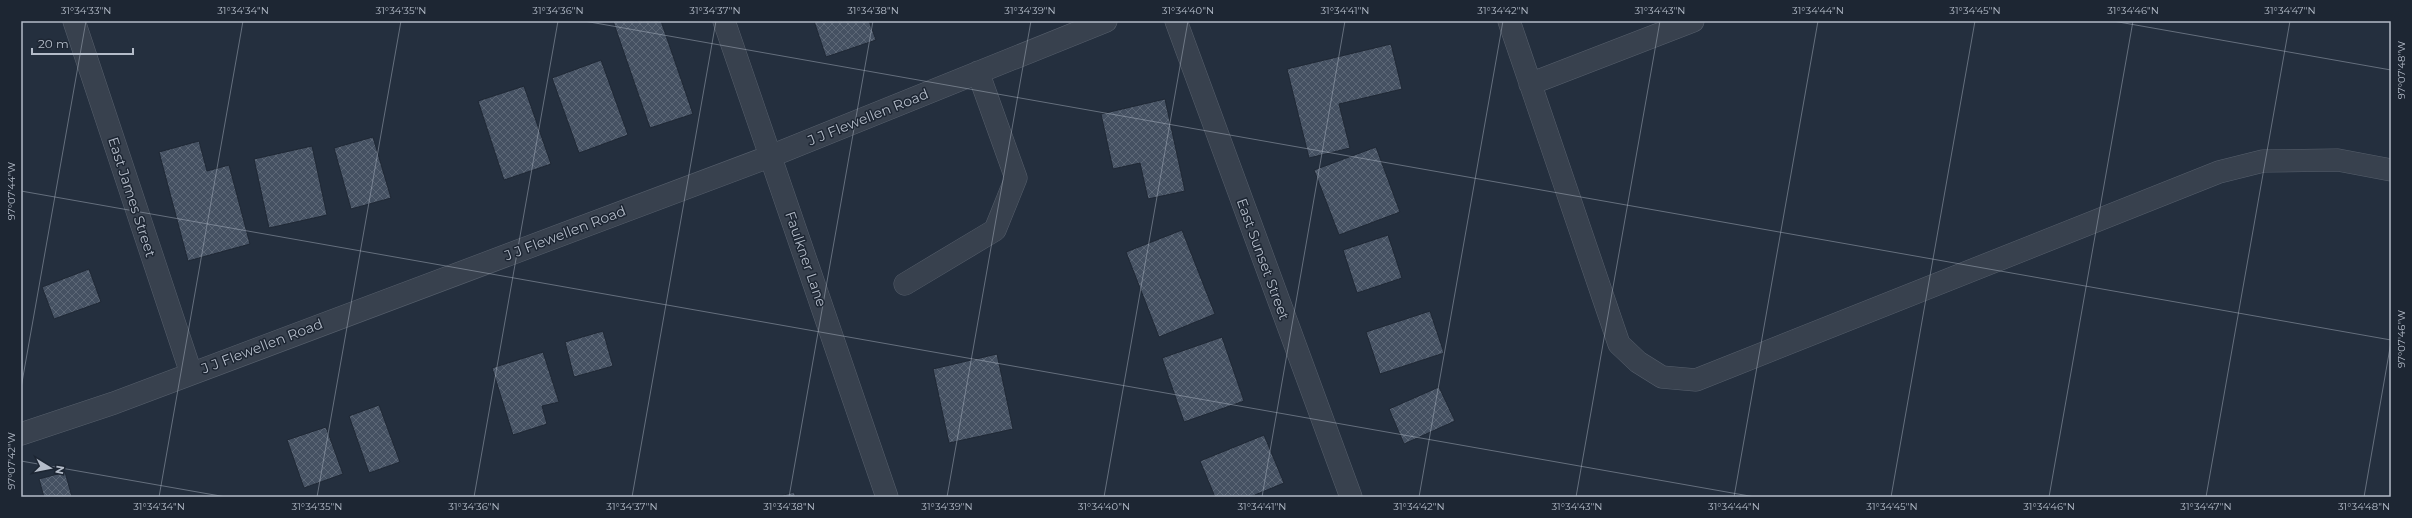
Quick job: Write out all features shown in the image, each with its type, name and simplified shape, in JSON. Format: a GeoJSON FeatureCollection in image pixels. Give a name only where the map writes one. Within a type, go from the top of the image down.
{"type":"FeatureCollection","features":[{"type":"Feature","properties":{"kind":"street","name":"East James Street"},"geometry":{"type":"LineString","coordinates":[[74,21],[191,373]]}},
{"type":"Feature","properties":{"kind":"street","name":"Faulkner Lane"},"geometry":{"type":"LineString","coordinates":[[724,21],[887,497]]}},
{"type":"Feature","properties":{"kind":"street","name":"J J Flewellen Road"},"geometry":{"type":"LineString","coordinates":[[21,434],[114,403],[771,156],[1106,21]]}},
{"type":"Feature","properties":{"kind":"street","name":"East Sunset Street"},"geometry":{"type":"LineString","coordinates":[[1176,21],[1351,497]]}},
{"type":"Feature","properties":{"kind":"street"},"geometry":{"type":"LineString","coordinates":[[1509,21],[1619,344],[1638,362],[1662,377],[1696,380],[2219,172],[2263,162],[2338,160],[2391,170]]}},
{"type":"Feature","properties":{"kind":"street"},"geometry":{"type":"LineString","coordinates":[[1530,84],[1693,21]]}},
{"type":"Feature","properties":{"kind":"street"},"geometry":{"type":"LineString","coordinates":[[905,284],[995,230],[1016,178],[978,72]]}},
{"type":"Feature","properties":{"kind":"building"},"geometry":{"type":"Polygon","coordinates":[[[613,21],[661,21],[693,114],[650,128],[613,21]]]}},
{"type":"Feature","properties":{"kind":"building"},"geometry":{"type":"Polygon","coordinates":[[[814,21],[869,21],[876,40],[826,57],[814,21]]]}},
{"type":"Feature","properties":{"kind":"building"},"geometry":{"type":"Polygon","coordinates":[[[1391,44],[1402,89],[1339,104],[1350,148],[1309,158],[1287,69],[1391,44]]]}},
{"type":"Feature","properties":{"kind":"building"},"geometry":{"type":"Polygon","coordinates":[[[601,60],[628,135],[579,153],[552,78],[601,60]]]}},
{"type":"Feature","properties":{"kind":"building"},"geometry":{"type":"Polygon","coordinates":[[[524,86],[551,164],[504,180],[478,101],[524,86]]]}},
{"type":"Feature","properties":{"kind":"building"},"geometry":{"type":"Polygon","coordinates":[[[1165,99],[1185,191],[1148,199],[1140,163],[1113,169],[1101,114],[1165,99]]]}},
{"type":"Feature","properties":{"kind":"building"},"geometry":{"type":"Polygon","coordinates":[[[373,137],[391,198],[351,209],[334,148],[373,137]]]}},
{"type":"Feature","properties":{"kind":"building"},"geometry":{"type":"Polygon","coordinates":[[[199,141],[207,171],[229,165],[250,244],[188,261],[159,152],[199,141]]]}},
{"type":"Feature","properties":{"kind":"building"},"geometry":{"type":"Polygon","coordinates":[[[312,146],[327,215],[269,228],[254,159],[312,146]]]}},
{"type":"Feature","properties":{"kind":"building"},"geometry":{"type":"Polygon","coordinates":[[[1376,147],[1400,212],[1339,235],[1314,170],[1376,147]]]}},
{"type":"Feature","properties":{"kind":"building"},"geometry":{"type":"Polygon","coordinates":[[[1182,230],[1215,314],[1159,337],[1126,252],[1182,230]]]}},
{"type":"Feature","properties":{"kind":"building"},"geometry":{"type":"Polygon","coordinates":[[[1388,235],[1402,278],[1357,293],[1343,250],[1388,235]]]}},
{"type":"Feature","properties":{"kind":"building"},"geometry":{"type":"Polygon","coordinates":[[[89,269],[101,302],[54,319],[42,287],[89,269]]]}},
{"type":"Feature","properties":{"kind":"building"},"geometry":{"type":"Polygon","coordinates":[[[1430,311],[1444,353],[1380,374],[1366,332],[1430,311]]]}},
{"type":"Feature","properties":{"kind":"building"},"geometry":{"type":"Polygon","coordinates":[[[603,331],[613,366],[574,377],[565,342],[603,331]]]}},
{"type":"Feature","properties":{"kind":"building"},"geometry":{"type":"Polygon","coordinates":[[[1222,337],[1244,401],[1184,422],[1162,358],[1222,337]]]}},
{"type":"Feature","properties":{"kind":"building"},"geometry":{"type":"Polygon","coordinates":[[[543,352],[559,402],[542,406],[547,424],[513,435],[492,368],[543,352]]]}},
{"type":"Feature","properties":{"kind":"building"},"geometry":{"type":"Polygon","coordinates":[[[997,354],[1013,429],[949,443],[933,369],[997,354]]]}},
{"type":"Feature","properties":{"kind":"building"},"geometry":{"type":"Polygon","coordinates":[[[1439,387],[1455,421],[1404,444],[1389,409],[1439,387]]]}},
{"type":"Feature","properties":{"kind":"building"},"geometry":{"type":"Polygon","coordinates":[[[379,405],[400,462],[369,473],[349,416],[379,405]]]}},
{"type":"Feature","properties":{"kind":"building"},"geometry":{"type":"Polygon","coordinates":[[[326,427],[343,474],[304,488],[287,440],[326,427]]]}},
{"type":"Feature","properties":{"kind":"building"},"geometry":{"type":"Polygon","coordinates":[[[1264,435],[1284,483],[1250,497],[1215,497],[1200,461],[1264,435]]]}},
{"type":"Feature","properties":{"kind":"building"},"geometry":{"type":"Polygon","coordinates":[[[65,472],[72,497],[44,497],[39,479],[65,472]]]}},
{"type":"Feature","properties":{"kind":"building"},"geometry":{"type":"Polygon","coordinates":[[[794,492],[796,497],[777,497],[794,492]]]}}]}
